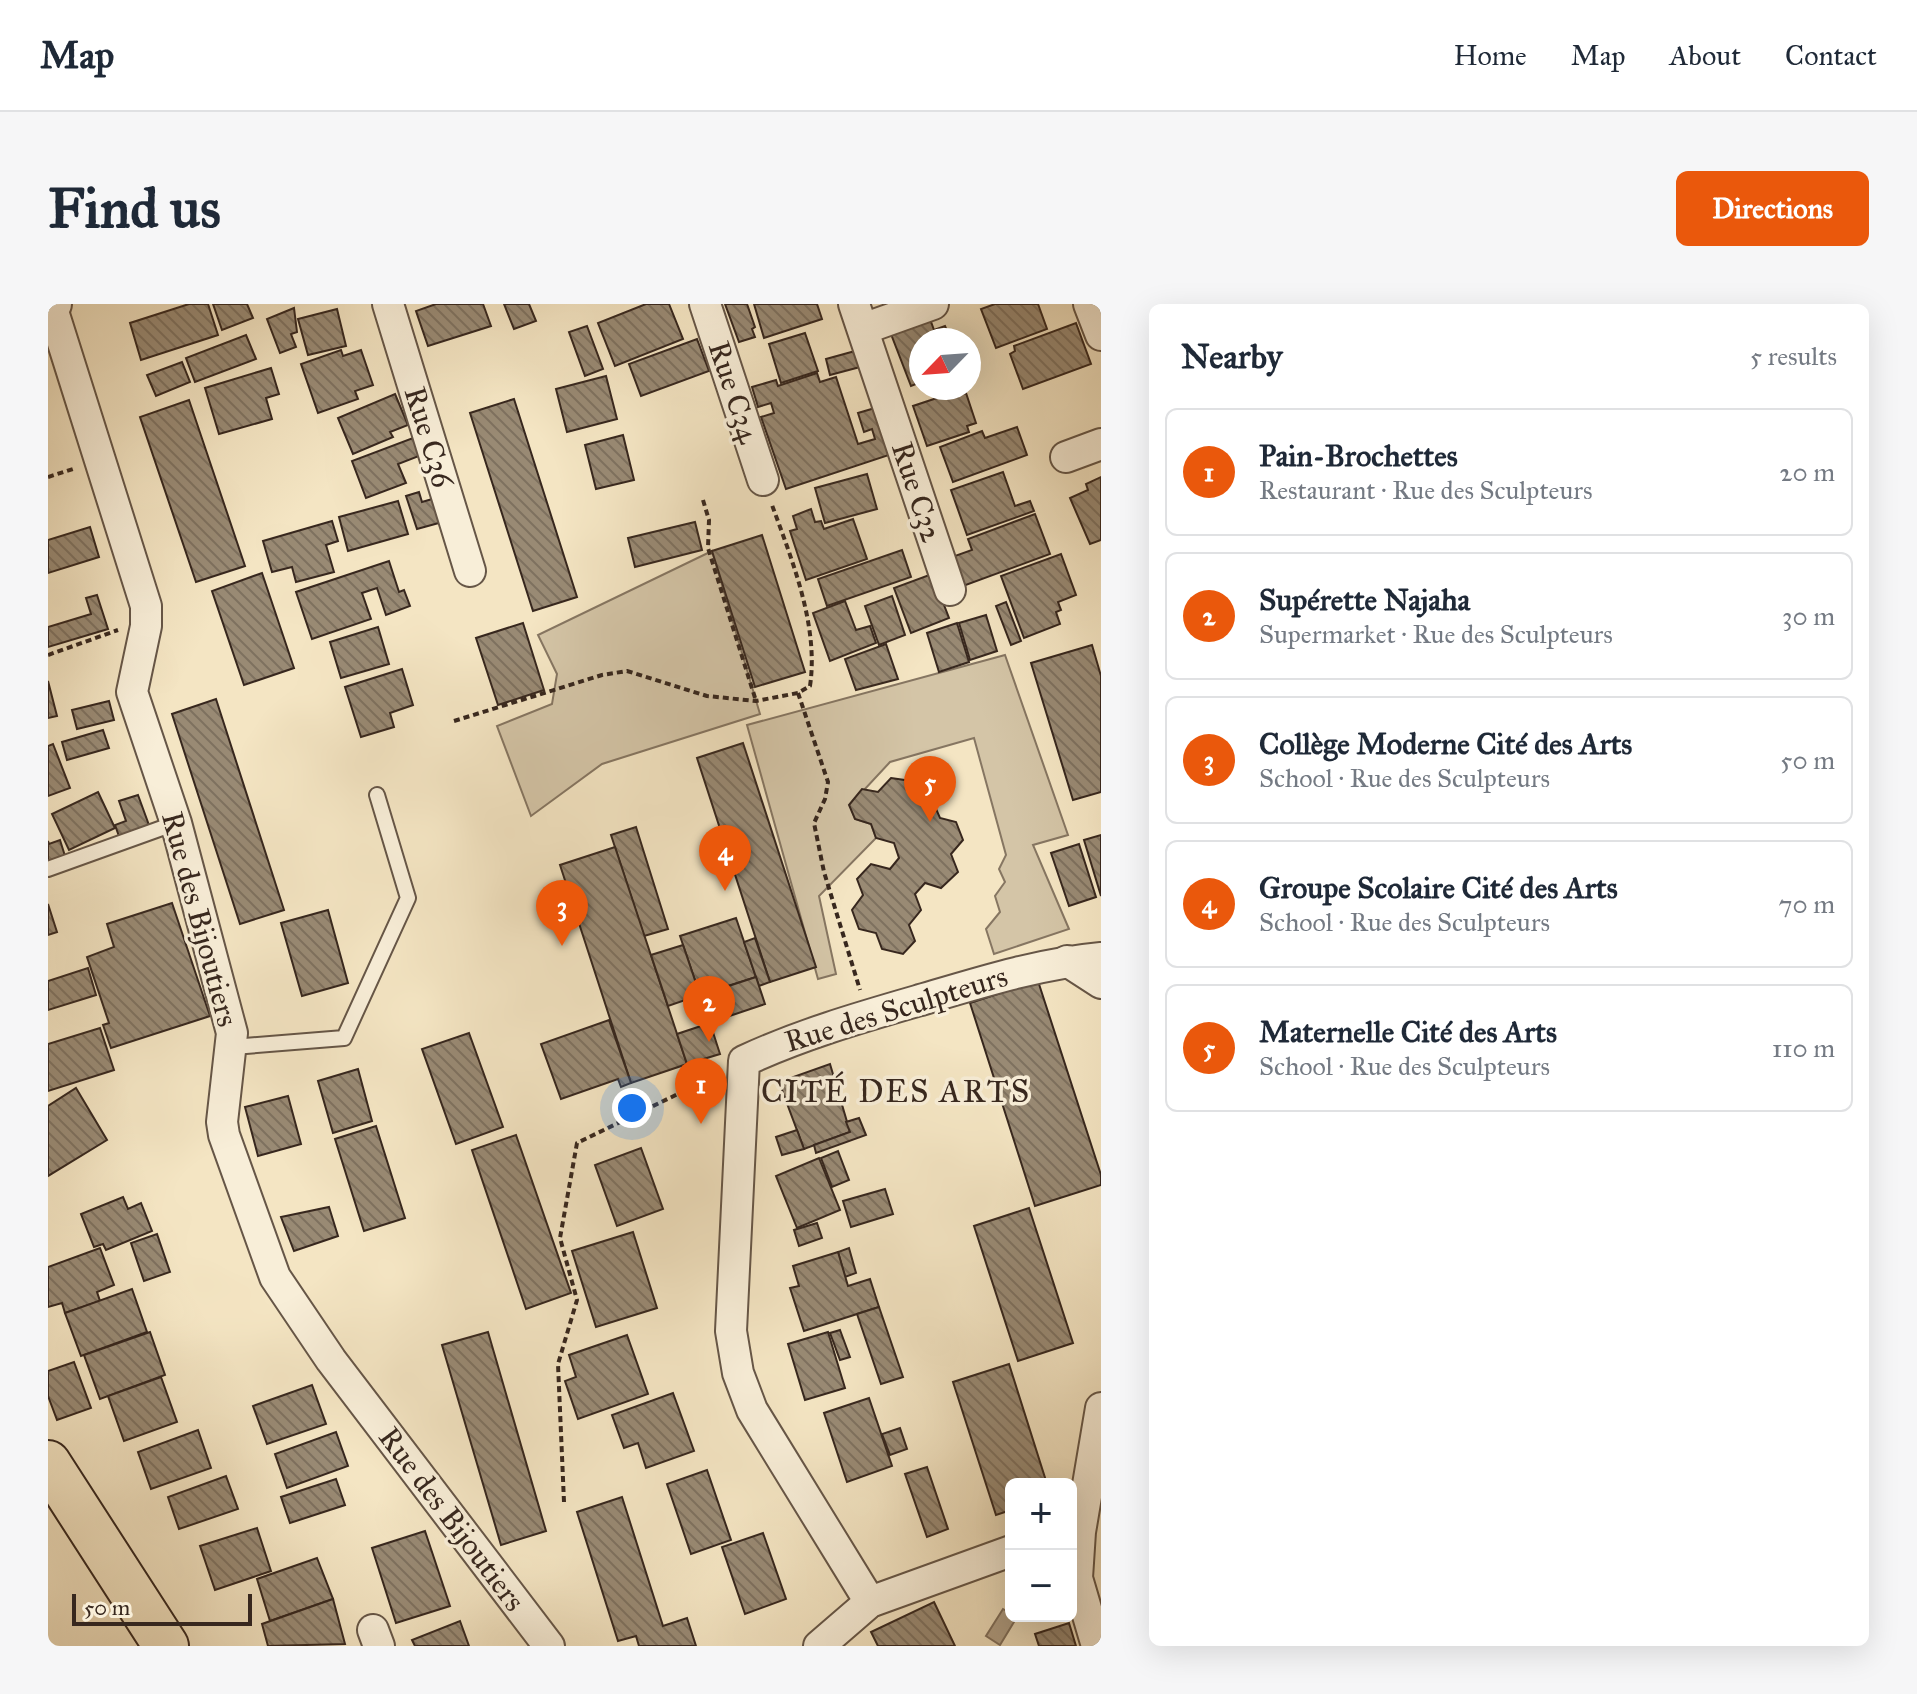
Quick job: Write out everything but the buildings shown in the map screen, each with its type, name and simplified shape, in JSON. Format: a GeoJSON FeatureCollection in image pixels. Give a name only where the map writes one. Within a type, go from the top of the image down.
{"type":"FeatureCollection","features":[{"type":"Feature","properties":{"kind":"main road"},"geometry":{"type":"LineString","coordinates":[[48,1463],[166,1646]]}},
{"type":"Feature","properties":{"kind":"main road"},"geometry":{"type":"LineString","coordinates":[[48,1516],[133,1646]]}},
{"type":"Feature","properties":{"kind":"street","name":"Rue C36"},"geometry":{"type":"LineString","coordinates":[[388,304],[470,571]]}},
{"type":"Feature","properties":{"kind":"street","name":"Rue C34"},"geometry":{"type":"LineString","coordinates":[[705,304],[763,480]]}},
{"type":"Feature","properties":{"kind":"street"},"geometry":{"type":"LineString","coordinates":[[858,316],[933,304]]}},
{"type":"Feature","properties":{"kind":"street"},"geometry":{"type":"LineString","coordinates":[[1089,304],[1101,335]]}},
{"type":"Feature","properties":{"kind":"street","name":"Rue des Bijoutiers"},"geometry":{"type":"LineString","coordinates":[[51,305],[146,606],[147,620],[132,692],[176,823],[208,935],[233,1047],[222,1122],[224,1135],[275,1277],[331,1360],[549,1646]]}},
{"type":"Feature","properties":{"kind":"street","name":"Rue C32"},"geometry":{"type":"LineString","coordinates":[[858,316],[950,590]]}},
{"type":"Feature","properties":{"kind":"street"},"geometry":{"type":"LineString","coordinates":[[1066,457],[1101,444]]}},
{"type":"Feature","properties":{"kind":"street","name":"Rue des Sculpteurs"},"geometry":{"type":"LineString","coordinates":[[744,1061],[822,1029],[868,1015],[1035,967],[1101,958]]}},
{"type":"Feature","properties":{"kind":"street"},"geometry":{"type":"LineString","coordinates":[[1067,961],[1101,983]]}},
{"type":"Feature","properties":{"kind":"street"},"geometry":{"type":"LineString","coordinates":[[744,1061],[731,1331],[738,1373],[752,1410],[870,1602]]}},
{"type":"Feature","properties":{"kind":"street"},"geometry":{"type":"LineString","coordinates":[[1077,1523],[1101,1408]]}},
{"type":"Feature","properties":{"kind":"street"},"geometry":{"type":"LineString","coordinates":[[1076,1550],[1077,1578],[1097,1646]]}},
{"type":"Feature","properties":{"kind":"street"},"geometry":{"type":"LineString","coordinates":[[819,1646],[870,1602],[1005,1553]]}},
{"type":"Feature","properties":{"kind":"lane"},"geometry":{"type":"LineString","coordinates":[[233,1047],[344,1038],[408,898],[377,795]]}},
{"type":"Feature","properties":{"kind":"lane"},"geometry":{"type":"LineString","coordinates":[[48,869],[176,823]]}},
{"type":"Feature","properties":{"kind":"path"},"geometry":{"type":"LineString","coordinates":[[454,721],[602,675],[627,671],[707,696],[756,701],[798,693],[810,686],[813,665],[805,613],[790,555],[763,480]]}},
{"type":"Feature","properties":{"kind":"path"},"geometry":{"type":"LineString","coordinates":[[703,500],[709,520],[708,548],[756,701]]}},
{"type":"Feature","properties":{"kind":"path"},"geometry":{"type":"LineString","coordinates":[[48,655],[147,620]]}},
{"type":"Feature","properties":{"kind":"path"},"geometry":{"type":"LineString","coordinates":[[798,693],[828,782],[825,799],[814,823],[824,872],[868,1015]]}},
{"type":"Feature","properties":{"kind":"path"},"geometry":{"type":"LineString","coordinates":[[564,1502],[558,1364],[577,1300],[560,1238],[577,1143],[744,1061]]}},
{"type":"Feature","properties":{"kind":"shaded area"},"geometry":{"type":"Polygon","coordinates":[[[712,551],[760,714],[602,764],[531,816],[497,726],[552,704],[557,674],[538,635],[712,551]]]}},
{"type":"Feature","properties":{"kind":"shaded area"},"geometry":{"type":"Polygon","coordinates":[[[1005,655],[1068,835],[1033,845],[1069,929],[994,954],[986,929],[1000,912],[995,896],[1005,882],[999,869],[1006,855],[974,738],[890,762],[850,805],[855,819],[871,824],[876,838],[819,896],[836,974],[818,979],[747,725],[1005,655]]]}},
{"type":"Feature","properties":{"kind":"shaded area"},"geometry":{"type":"Polygon","coordinates":[[[1005,1610],[1005,1622],[1014,1622],[1000,1645],[986,1636],[1005,1610]]]}},
{"type":"Feature","properties":{"kind":"place","name":"Maternelle Cité des Arts"},"geometry":{"type":"Point","coordinates":[930,822]}},
{"type":"Feature","properties":{"kind":"place","name":"Groupe Scolaire Cité des Arts"},"geometry":{"type":"Point","coordinates":[725,891]}},
{"type":"Feature","properties":{"kind":"place","name":"Collège Moderne Cité des Arts"},"geometry":{"type":"Point","coordinates":[562,946]}},
{"type":"Feature","properties":{"kind":"place","name":"Supérette Najaha"},"geometry":{"type":"Point","coordinates":[709,1042]}},
{"type":"Feature","properties":{"kind":"place","name":"Pain-Brochettes"},"geometry":{"type":"Point","coordinates":[701,1124]}},
{"type":"Feature","properties":{"kind":"district","name":"CITÉ DES ARTS"},"geometry":{"type":"Point","coordinates":[896,1091]}}]}
